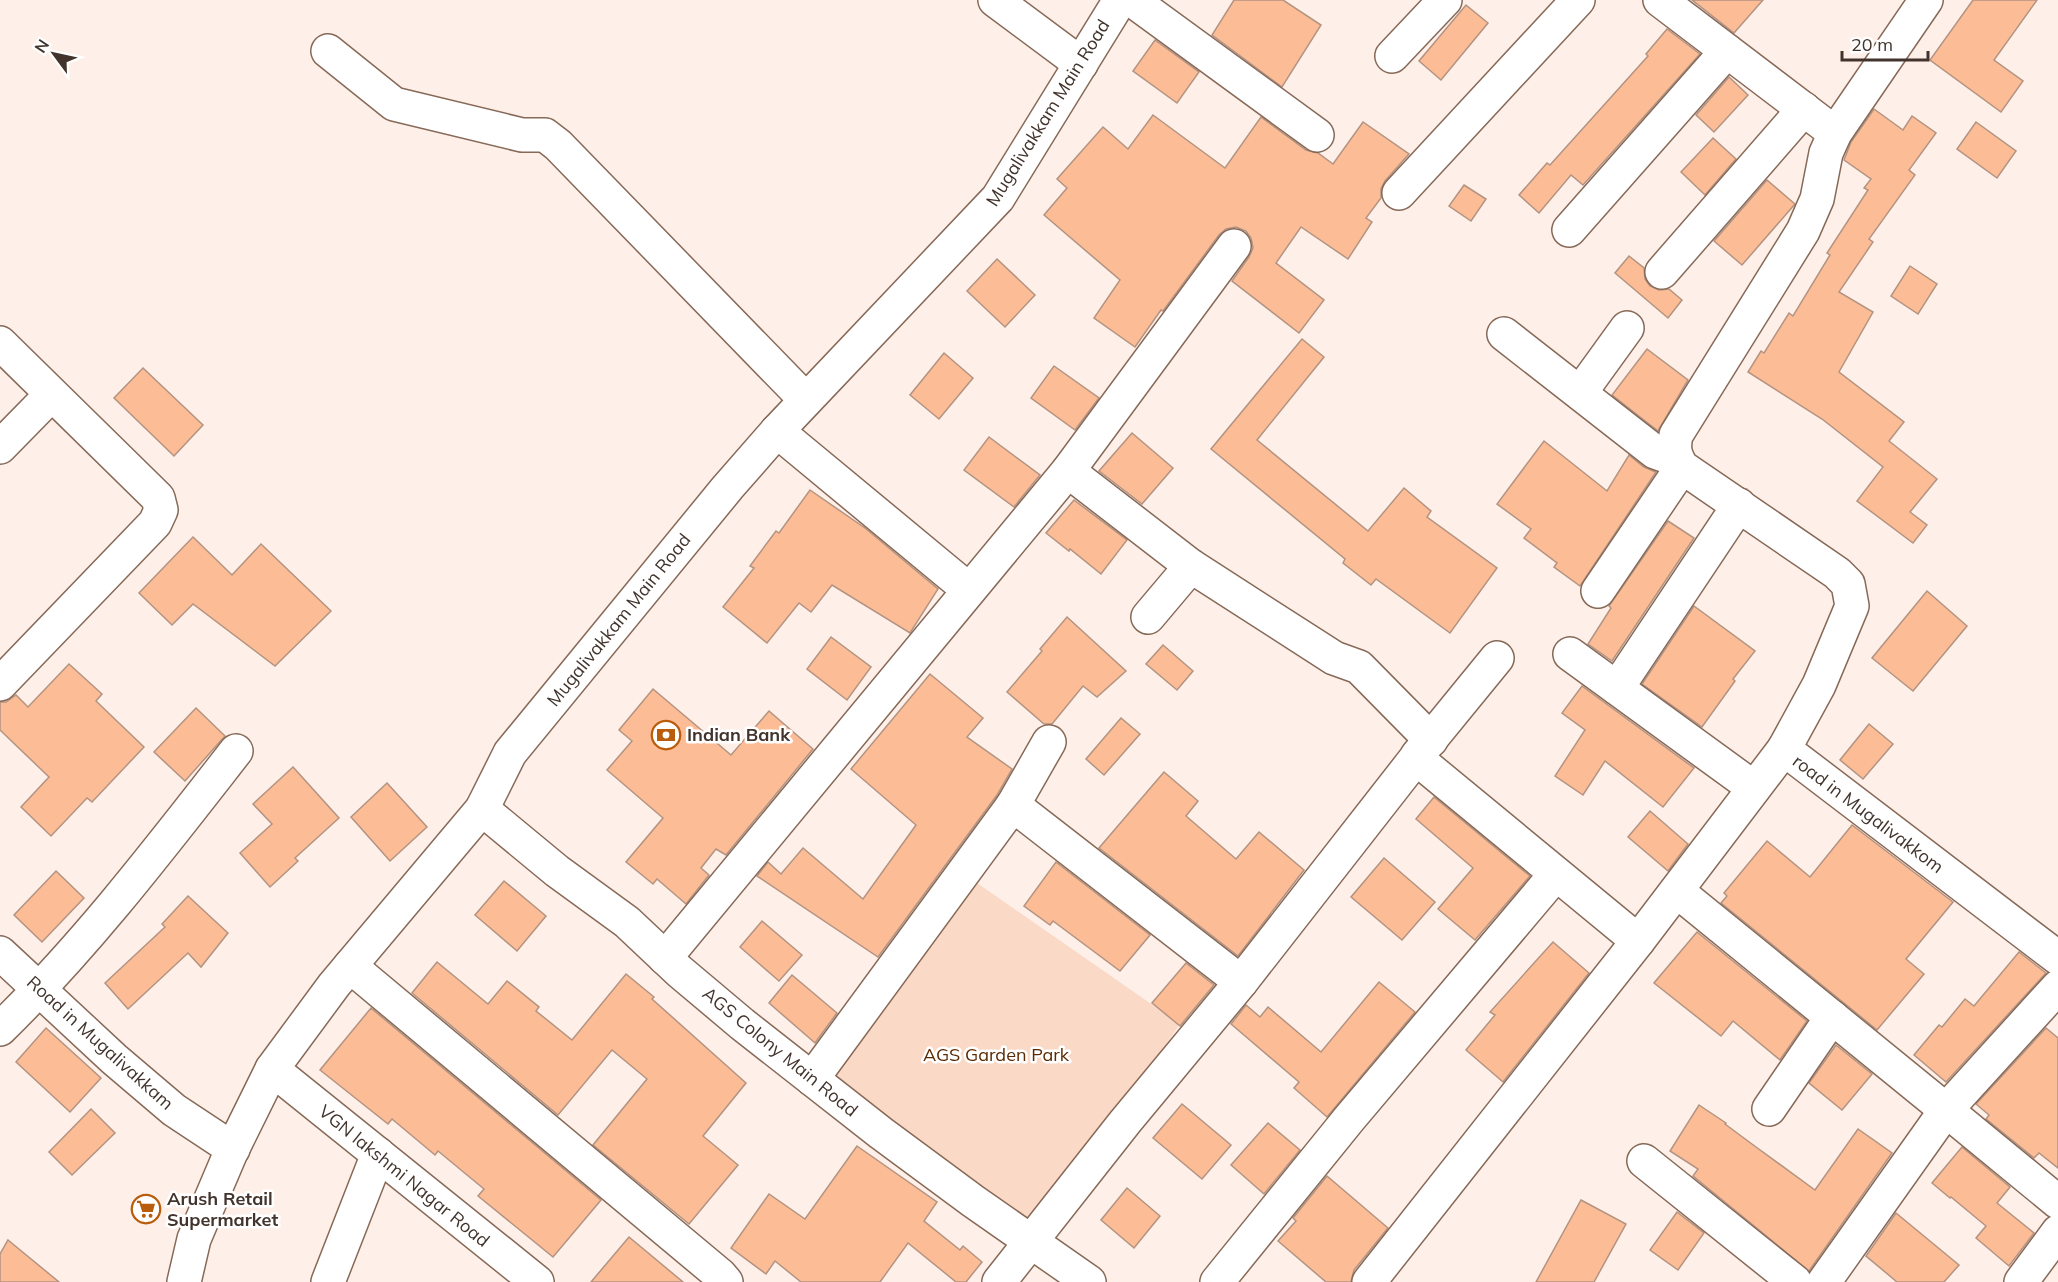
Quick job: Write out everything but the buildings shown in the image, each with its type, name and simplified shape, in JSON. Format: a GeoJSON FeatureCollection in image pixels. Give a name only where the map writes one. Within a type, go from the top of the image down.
{"type":"FeatureCollection","features":[{"type":"Feature","properties":{"kind":"street"},"geometry":{"type":"LineString","coordinates":[[995,0],[1081,64]]}},
{"type":"Feature","properties":{"kind":"street","name":"Mugalivakkam Main Road"},"geometry":{"type":"LineString","coordinates":[[184,1282],[194,1239],[233,1149],[272,1069],[350,966],[482,809],[510,753],[728,487],[777,431],[998,198],[1120,0]]}},
{"type":"Feature","properties":{"kind":"street"},"geometry":{"type":"LineString","coordinates":[[1132,0],[1317,135]]}},
{"type":"Feature","properties":{"kind":"street"},"geometry":{"type":"LineString","coordinates":[[1392,56],[1445,0]]}},
{"type":"Feature","properties":{"kind":"street"},"geometry":{"type":"LineString","coordinates":[[1399,193],[1578,0]]}},
{"type":"Feature","properties":{"kind":"street"},"geometry":{"type":"LineString","coordinates":[[1660,0],[1835,133]]}},
{"type":"Feature","properties":{"kind":"street"},"geometry":{"type":"LineString","coordinates":[[1598,591],[1679,462],[1674,445],[1676,435],[1803,231],[1817,200],[1826,153],[1835,133],[1926,0]]}},
{"type":"Feature","properties":{"kind":"street"},"geometry":{"type":"LineString","coordinates":[[328,51],[394,104],[522,135],[545,135],[558,145],[806,400]]}},
{"type":"Feature","properties":{"kind":"street"},"geometry":{"type":"LineString","coordinates":[[1569,230],[1727,51]]}},
{"type":"Feature","properties":{"kind":"street"},"geometry":{"type":"LineString","coordinates":[[1662,272],[1804,109]]}},
{"type":"Feature","properties":{"kind":"street"},"geometry":{"type":"LineString","coordinates":[[665,958],[1068,471],[1234,246]]}},
{"type":"Feature","properties":{"kind":"street"},"geometry":{"type":"LineString","coordinates":[[1580,393],[1627,328]]}},
{"type":"Feature","properties":{"kind":"street","name":"road in Mugalivakkom"},"geometry":{"type":"LineString","coordinates":[[1504,334],[1655,452],[1679,462],[1837,573],[1848,584],[1852,606],[1847,622],[1819,685],[1784,749],[2058,958]]}},
{"type":"Feature","properties":{"kind":"street"},"geometry":{"type":"LineString","coordinates":[[0,343],[158,498],[160,503],[160,514],[155,523],[0,684]]}},
{"type":"Feature","properties":{"kind":"street"},"geometry":{"type":"LineString","coordinates":[[0,447],[51,395]]}},
{"type":"Feature","properties":{"kind":"street"},"geometry":{"type":"LineString","coordinates":[[777,431],[969,590]]}},
{"type":"Feature","properties":{"kind":"street"},"geometry":{"type":"LineString","coordinates":[[1068,471],[1191,566],[1334,658],[1359,667],[1423,749],[1556,874],[1638,941]]}},
{"type":"Feature","properties":{"kind":"street"},"geometry":{"type":"LineString","coordinates":[[1617,688],[1739,505]]}},
{"type":"Feature","properties":{"kind":"street"},"geometry":{"type":"LineString","coordinates":[[1148,617],[1191,566]]}},
{"type":"Feature","properties":{"kind":"street"},"geometry":{"type":"LineString","coordinates":[[1570,654],[1754,788]]}},
{"type":"Feature","properties":{"kind":"street"},"geometry":{"type":"LineString","coordinates":[[999,1282],[1132,1113],[1241,982],[1497,658]]}},
{"type":"Feature","properties":{"kind":"street"},"geometry":{"type":"LineString","coordinates":[[812,1079],[1013,805],[1049,742]]}},
{"type":"Feature","properties":{"kind":"street"},"geometry":{"type":"LineString","coordinates":[[1370,1282],[1677,891],[1784,749]]}},
{"type":"Feature","properties":{"kind":"street"},"geometry":{"type":"LineString","coordinates":[[0,1029],[40,990],[148,864],[236,751]]}},
{"type":"Feature","properties":{"kind":"street"},"geometry":{"type":"LineString","coordinates":[[1013,805],[1241,982]]}},
{"type":"Feature","properties":{"kind":"street","name":"AGS Colony Main Road"},"geometry":{"type":"LineString","coordinates":[[482,809],[557,870],[627,922],[742,1024],[812,1079],[936,1174],[1089,1282]]}},
{"type":"Feature","properties":{"kind":"street"},"geometry":{"type":"LineString","coordinates":[[1217,1282],[1349,1119],[1556,874]]}},
{"type":"Feature","properties":{"kind":"street"},"geometry":{"type":"LineString","coordinates":[[1677,891],[2058,1202]]}},
{"type":"Feature","properties":{"kind":"street","name":"Road in Mugalivakkam"},"geometry":{"type":"LineString","coordinates":[[0,953],[114,1059],[174,1110],[233,1149]]}},
{"type":"Feature","properties":{"kind":"street"},"geometry":{"type":"LineString","coordinates":[[350,966],[726,1282]]}},
{"type":"Feature","properties":{"kind":"street"},"geometry":{"type":"LineString","coordinates":[[1824,1282],[1946,1110],[2058,987]]}},
{"type":"Feature","properties":{"kind":"street"},"geometry":{"type":"LineString","coordinates":[[1769,1109],[1832,1017]]}},
{"type":"Feature","properties":{"kind":"street","name":"VGN lakshmi Nagar Road"},"geometry":{"type":"LineString","coordinates":[[272,1069],[537,1282]]}},
{"type":"Feature","properties":{"kind":"street"},"geometry":{"type":"LineString","coordinates":[[328,1282],[378,1154]]}},
{"type":"Feature","properties":{"kind":"street"},"geometry":{"type":"LineString","coordinates":[[1644,1161],[1795,1282]]}},
{"type":"Feature","properties":{"kind":"street"},"geometry":{"type":"LineString","coordinates":[[2021,1282],[2058,1232]]}},
{"type":"Feature","properties":{"kind":"green space","name":"AGS Garden Park"},"geometry":{"type":"Polygon","coordinates":[[[967,876],[1180,1024],[1031,1239],[814,1079],[967,876]]]}},
{"type":"Feature","properties":{"kind":"place","name":"Indian Bank"},"geometry":{"type":"Point","coordinates":[666,735]}},
{"type":"Feature","properties":{"kind":"place","name":"Arush Retail Supermarket"},"geometry":{"type":"Point","coordinates":[146,1209]}}]}
